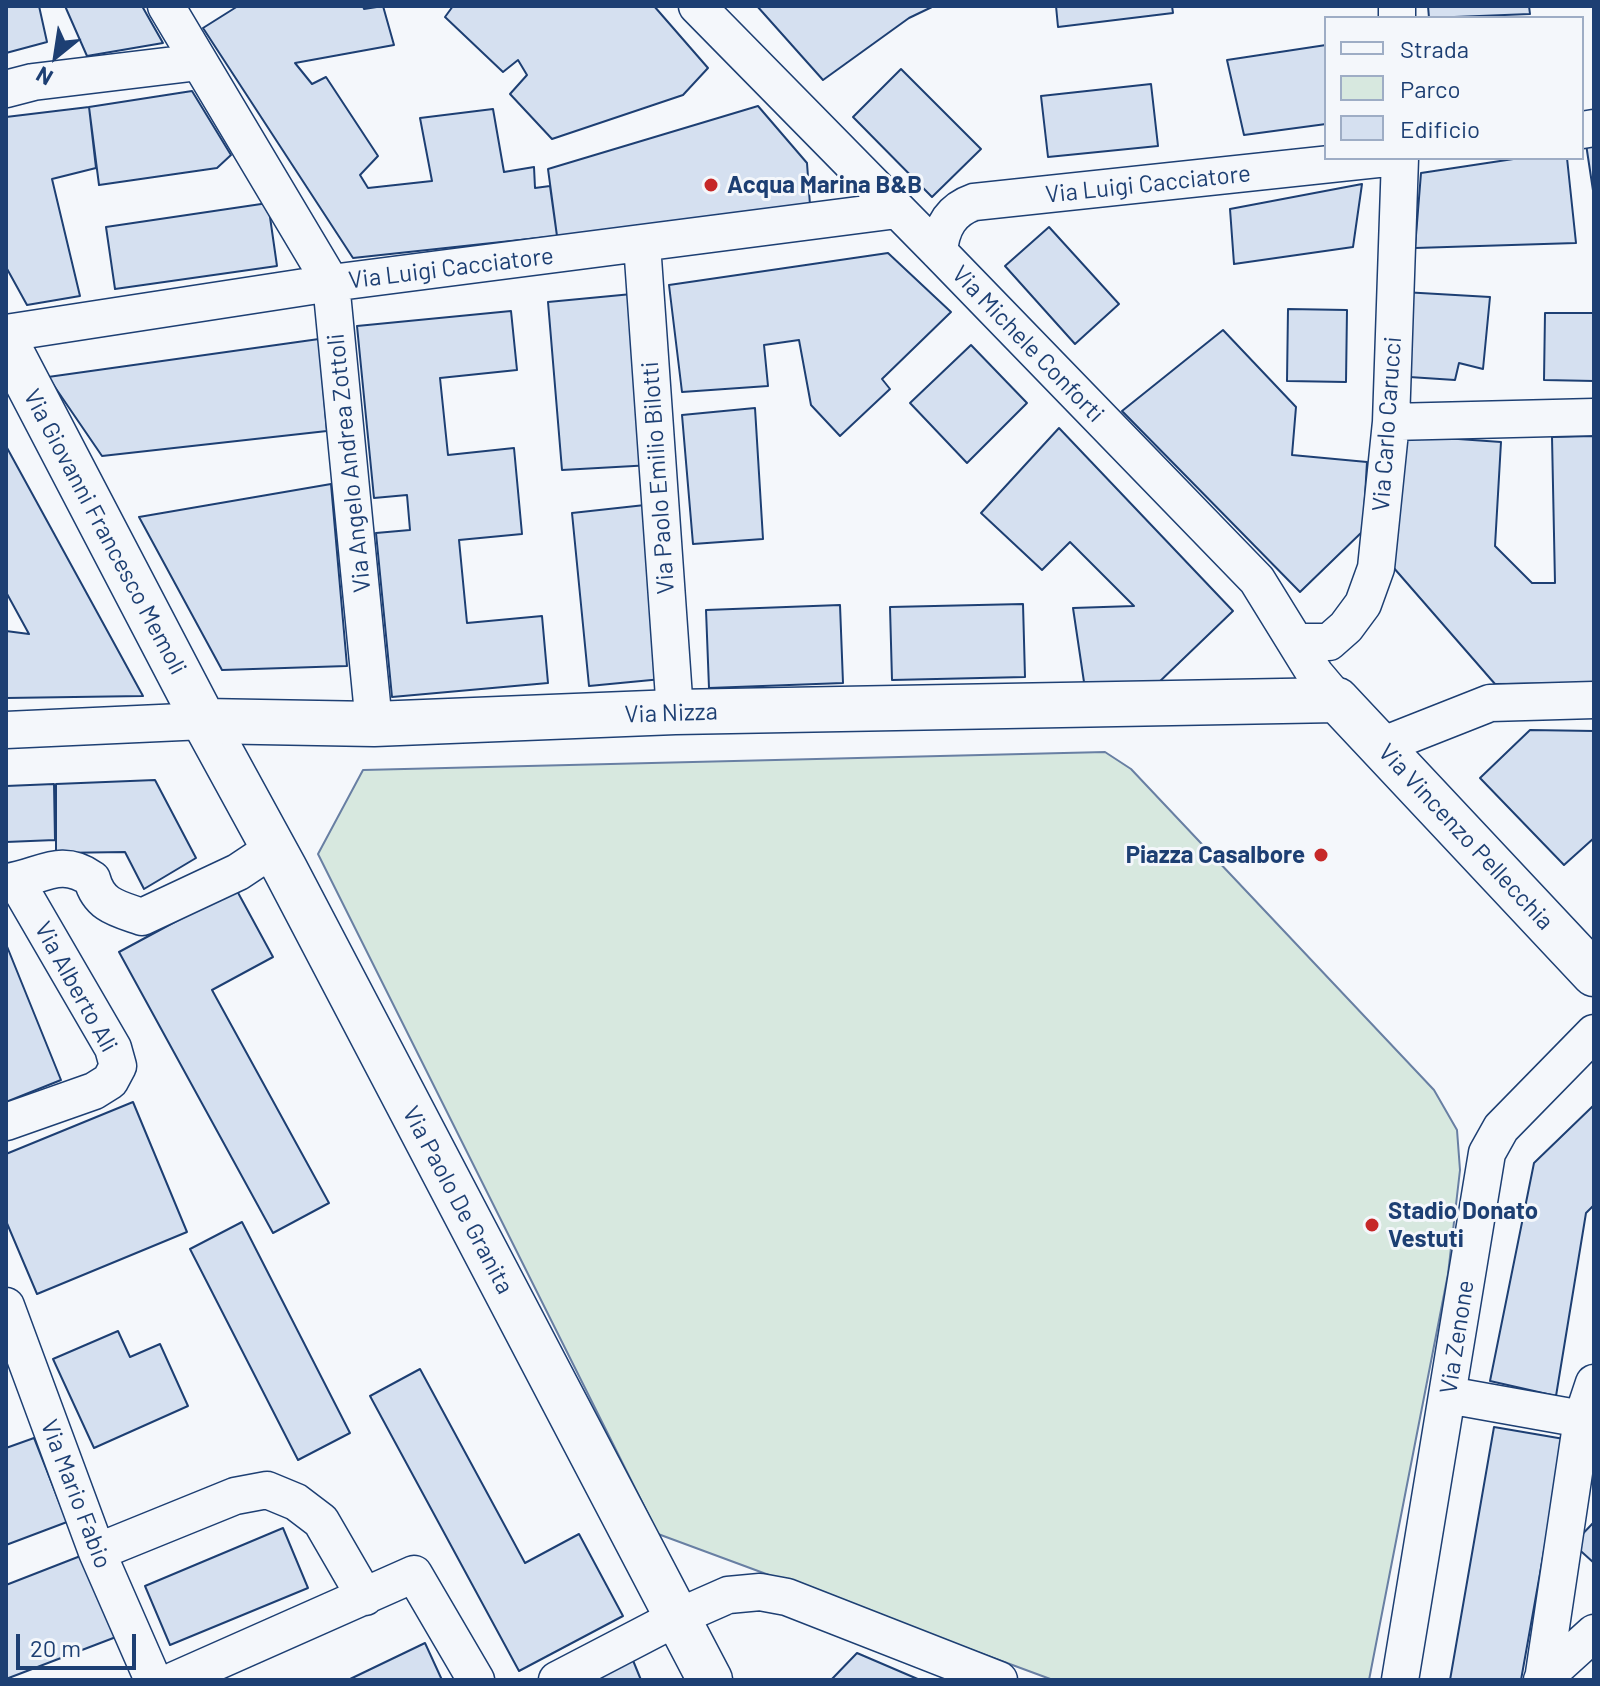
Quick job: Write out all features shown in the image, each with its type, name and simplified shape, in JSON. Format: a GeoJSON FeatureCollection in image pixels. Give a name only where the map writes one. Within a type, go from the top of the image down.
{"type":"FeatureCollection","features":[{"type":"Feature","properties":{"kind":"main road","name":"Via Giovanni Francesco Memoli"},"geometry":{"type":"LineString","coordinates":[[6,342],[204,721]]}},
{"type":"Feature","properties":{"kind":"main road","name":"Via Nizza"},"geometry":{"type":"LineString","coordinates":[[204,721],[374,724],[675,712],[1337,700]]}},
{"type":"Feature","properties":{"kind":"main road","name":"Via Vincenzo Pellecchia"},"geometry":{"type":"LineString","coordinates":[[1337,700],[1594,974]]}},
{"type":"Feature","properties":{"kind":"main road","name":"Via Paolo De Granita"},"geometry":{"type":"LineString","coordinates":[[204,721],[274,848],[678,1617],[701,1677]]}},
{"type":"Feature","properties":{"kind":"street","name":"Via Michele Conforti"},"geometry":{"type":"LineString","coordinates":[[697,6],[1257,580],[1315,674],[1337,700]]}},
{"type":"Feature","properties":{"kind":"street","name":"Via Angelo Andrea Zottoli"},"geometry":{"type":"LineString","coordinates":[[173,8],[199,62],[331,283],[374,724]]}},
{"type":"Feature","properties":{"kind":"street"},"geometry":{"type":"LineString","coordinates":[[6,89],[33,82],[199,62]]}},
{"type":"Feature","properties":{"kind":"street","name":"Via Luigi Cacciatore"},"geometry":{"type":"LineString","coordinates":[[939,252],[941,236],[948,221],[959,208],[974,202],[1368,160]]}},
{"type":"Feature","properties":{"kind":"street","name":"Via Carlo Carucci"},"geometry":{"type":"LineString","coordinates":[[1296,642],[1329,642],[1346,627],[1363,604],[1376,568],[1391,422],[1400,160]]}},
{"type":"Feature","properties":{"kind":"street","name":"Via Luigi Cacciatore"},"geometry":{"type":"LineString","coordinates":[[6,333],[331,283],[897,210]]}},
{"type":"Feature","properties":{"kind":"street","name":"Via Paolo Emilio Bilotti"},"geometry":{"type":"LineString","coordinates":[[642,244],[675,712]]}},
{"type":"Feature","properties":{"kind":"street"},"geometry":{"type":"LineString","coordinates":[[1391,422],[1594,417]]}},
{"type":"Feature","properties":{"kind":"street"},"geometry":{"type":"LineString","coordinates":[[1381,746],[1490,703],[1594,700]]}},
{"type":"Feature","properties":{"kind":"street","name":"Via Nizza"},"geometry":{"type":"LineString","coordinates":[[6,730],[204,721]]}},
{"type":"Feature","properties":{"kind":"street","name":"Via Alberto Ali"},"geometry":{"type":"LineString","coordinates":[[6,1122],[94,1091],[110,1081],[118,1066],[113,1048],[11,881],[58,867],[80,870],[92,879],[96,894],[105,901],[142,917],[238,872],[274,848]]}},
{"type":"Feature","properties":{"kind":"street","name":"Via Zenone"},"geometry":{"type":"LineString","coordinates":[[1402,1678],[1487,1153],[1501,1128],[1594,1033]]}},
{"type":"Feature","properties":{"kind":"street","name":"Via Mario Fabio"},"geometry":{"type":"LineString","coordinates":[[6,1306],[97,1552],[153,1680]]}},
{"type":"Feature","properties":{"kind":"street"},"geometry":{"type":"LineString","coordinates":[[1542,1680],[1582,1419],[1594,1384]]}},
{"type":"Feature","properties":{"kind":"street"},"geometry":{"type":"LineString","coordinates":[[1448,1395],[1582,1419]]}},
{"type":"Feature","properties":{"kind":"street"},"geometry":{"type":"LineString","coordinates":[[97,1552],[235,1496],[267,1490],[296,1502],[321,1521],[365,1597]]}},
{"type":"Feature","properties":{"kind":"street"},"geometry":{"type":"LineString","coordinates":[[175,1680],[414,1574],[476,1680]]}},
{"type":"Feature","properties":{"kind":"street"},"geometry":{"type":"LineString","coordinates":[[557,1680],[678,1617],[728,1595],[774,1593],[999,1680]]}},
{"type":"Feature","properties":{"kind":"street"},"geometry":{"type":"LineString","coordinates":[[1542,1680],[1594,1633]]}},
{"type":"Feature","properties":{"kind":"green space"},"geometry":{"type":"Polygon","coordinates":[[[1105,752],[1131,769],[1434,1090],[1457,1130],[1460,1170],[1448,1274],[1369,1680],[1053,1680],[658,1534],[318,854],[363,770],[1105,752]]]}},
{"type":"Feature","properties":{"kind":"building"},"geometry":{"type":"Polygon","coordinates":[[[6,6],[39,6],[47,42],[6,53],[6,6]]]}},
{"type":"Feature","properties":{"kind":"building"},"geometry":{"type":"Polygon","coordinates":[[[65,6],[142,6],[163,43],[87,56],[65,6]]]}},
{"type":"Feature","properties":{"kind":"building"},"geometry":{"type":"Polygon","coordinates":[[[238,6],[363,6],[364,9],[383,6],[394,45],[295,63],[312,84],[326,77],[378,156],[360,175],[368,188],[432,181],[420,118],[493,109],[504,172],[534,167],[535,188],[550,186],[557,236],[353,258],[203,28],[238,6]]]}},
{"type":"Feature","properties":{"kind":"building"},"geometry":{"type":"Polygon","coordinates":[[[453,6],[654,6],[708,68],[683,95],[552,139],[510,94],[527,75],[518,60],[503,72],[445,17],[453,6]]]}},
{"type":"Feature","properties":{"kind":"building"},"geometry":{"type":"Polygon","coordinates":[[[757,6],[934,6],[909,18],[823,80],[757,6]]]}},
{"type":"Feature","properties":{"kind":"building"},"geometry":{"type":"Polygon","coordinates":[[[1056,6],[1172,6],[1173,13],[1058,27],[1056,6]]]}},
{"type":"Feature","properties":{"kind":"building"},"geometry":{"type":"Polygon","coordinates":[[[1428,6],[1529,6],[1530,14],[1480,16],[1429,16],[1428,6]]]}},
{"type":"Feature","properties":{"kind":"building"},"geometry":{"type":"Polygon","coordinates":[[[1324,45],[1324,124],[1244,135],[1227,60],[1324,45]]]}},
{"type":"Feature","properties":{"kind":"building"},"geometry":{"type":"Polygon","coordinates":[[[901,69],[981,149],[932,197],[853,117],[901,69]]]}},
{"type":"Feature","properties":{"kind":"building"},"geometry":{"type":"Polygon","coordinates":[[[1151,84],[1158,146],[1048,157],[1041,96],[1151,84]]]}},
{"type":"Feature","properties":{"kind":"building"},"geometry":{"type":"Polygon","coordinates":[[[192,91],[231,155],[217,168],[99,185],[89,107],[192,91]]]}},
{"type":"Feature","properties":{"kind":"building"},"geometry":{"type":"Polygon","coordinates":[[[758,106],[807,163],[810,205],[557,236],[548,169],[758,106]]]}},
{"type":"Feature","properties":{"kind":"building"},"geometry":{"type":"Polygon","coordinates":[[[89,107],[96,168],[52,179],[80,296],[27,305],[6,267],[6,117],[89,107]]]}},
{"type":"Feature","properties":{"kind":"building"},"geometry":{"type":"Polygon","coordinates":[[[1594,143],[1594,197],[1586,144],[1594,143]]]}},
{"type":"Feature","properties":{"kind":"building"},"geometry":{"type":"Polygon","coordinates":[[[1507,160],[1567,160],[1576,243],[1415,248],[1421,173],[1507,160]]]}},
{"type":"Feature","properties":{"kind":"building"},"geometry":{"type":"Polygon","coordinates":[[[1362,184],[1353,247],[1234,264],[1230,209],[1362,184]]]}},
{"type":"Feature","properties":{"kind":"building"},"geometry":{"type":"Polygon","coordinates":[[[268,203],[277,266],[115,289],[106,227],[268,203]]]}},
{"type":"Feature","properties":{"kind":"building"},"geometry":{"type":"Polygon","coordinates":[[[1049,227],[1119,304],[1075,344],[1005,266],[1049,227]]]}},
{"type":"Feature","properties":{"kind":"building"},"geometry":{"type":"Polygon","coordinates":[[[888,253],[951,312],[882,379],[890,389],[840,436],[811,405],[799,340],[764,345],[768,386],[682,392],[669,285],[888,253]]]}},
{"type":"Feature","properties":{"kind":"building"},"geometry":{"type":"Polygon","coordinates":[[[1403,292],[1490,297],[1483,369],[1459,363],[1455,380],[1394,376],[1403,292]]]}},
{"type":"Feature","properties":{"kind":"building"},"geometry":{"type":"Polygon","coordinates":[[[632,294],[652,465],[562,470],[548,302],[632,294]]]}},
{"type":"Feature","properties":{"kind":"building"},"geometry":{"type":"Polygon","coordinates":[[[1288,309],[1347,310],[1346,382],[1287,381],[1288,309]]]}},
{"type":"Feature","properties":{"kind":"building"},"geometry":{"type":"Polygon","coordinates":[[[511,311],[517,370],[440,378],[448,455],[514,448],[522,534],[459,540],[467,623],[542,616],[548,683],[392,697],[376,533],[410,530],[407,495],[374,498],[357,326],[511,311]]]}},
{"type":"Feature","properties":{"kind":"building"},"geometry":{"type":"Polygon","coordinates":[[[1545,313],[1594,313],[1594,381],[1544,380],[1545,313]]]}},
{"type":"Feature","properties":{"kind":"building"},"geometry":{"type":"Polygon","coordinates":[[[1223,330],[1296,407],[1292,455],[1367,462],[1363,531],[1300,592],[1122,411],[1223,330]]]}},
{"type":"Feature","properties":{"kind":"building"},"geometry":{"type":"Polygon","coordinates":[[[319,339],[327,431],[102,456],[48,377],[319,339]]]}},
{"type":"Feature","properties":{"kind":"building"},"geometry":{"type":"Polygon","coordinates":[[[971,345],[1027,403],[967,463],[910,403],[971,345]]]}},
{"type":"Feature","properties":{"kind":"building"},"geometry":{"type":"Polygon","coordinates":[[[755,408],[763,539],[693,544],[682,415],[755,408]]]}},
{"type":"Feature","properties":{"kind":"building"},"geometry":{"type":"Polygon","coordinates":[[[1059,428],[1233,611],[1156,685],[1084,682],[1073,608],[1134,606],[1070,542],[1042,570],[981,513],[1059,428]]]}},
{"type":"Feature","properties":{"kind":"building"},"geometry":{"type":"Polygon","coordinates":[[[1401,435],[1501,442],[1495,546],[1532,583],[1555,583],[1552,437],[1594,436],[1594,683],[1495,684],[1393,567],[1401,435]]]}},
{"type":"Feature","properties":{"kind":"building"},"geometry":{"type":"Polygon","coordinates":[[[6,446],[143,696],[6,698],[6,631],[29,634],[6,592],[6,446]]]}},
{"type":"Feature","properties":{"kind":"building"},"geometry":{"type":"Polygon","coordinates":[[[331,484],[347,666],[222,670],[139,517],[331,484]]]}},
{"type":"Feature","properties":{"kind":"building"},"geometry":{"type":"Polygon","coordinates":[[[645,505],[662,679],[589,686],[572,513],[645,505]]]}},
{"type":"Feature","properties":{"kind":"building"},"geometry":{"type":"Polygon","coordinates":[[[1023,604],[1025,677],[892,680],[890,607],[1023,604]]]}},
{"type":"Feature","properties":{"kind":"building"},"geometry":{"type":"Polygon","coordinates":[[[840,605],[843,683],[709,688],[706,610],[840,605]]]}},
{"type":"Feature","properties":{"kind":"building"},"geometry":{"type":"Polygon","coordinates":[[[1530,730],[1594,731],[1594,838],[1564,865],[1480,778],[1530,730]]]}},
{"type":"Feature","properties":{"kind":"building"},"geometry":{"type":"Polygon","coordinates":[[[155,780],[196,858],[144,889],[125,852],[56,853],[56,784],[155,780]]]}},
{"type":"Feature","properties":{"kind":"building"},"geometry":{"type":"Polygon","coordinates":[[[54,784],[55,840],[6,842],[6,786],[54,784]]]}},
{"type":"Feature","properties":{"kind":"building"},"geometry":{"type":"Polygon","coordinates":[[[236,889],[273,957],[212,990],[329,1203],[273,1233],[119,952],[236,889]]]}},
{"type":"Feature","properties":{"kind":"building"},"geometry":{"type":"Polygon","coordinates":[[[6,944],[61,1080],[6,1102],[6,944]]]}},
{"type":"Feature","properties":{"kind":"building"},"geometry":{"type":"Polygon","coordinates":[[[133,1102],[187,1232],[37,1294],[6,1221],[6,1154],[133,1102]]]}},
{"type":"Feature","properties":{"kind":"building"},"geometry":{"type":"Polygon","coordinates":[[[1594,1105],[1594,1205],[1586,1213],[1556,1396],[1490,1381],[1534,1163],[1594,1105]]]}},
{"type":"Feature","properties":{"kind":"building"},"geometry":{"type":"Polygon","coordinates":[[[242,1222],[350,1433],[298,1460],[190,1249],[242,1222]]]}},
{"type":"Feature","properties":{"kind":"building"},"geometry":{"type":"Polygon","coordinates":[[[118,1331],[130,1357],[160,1344],[188,1406],[94,1448],[53,1359],[118,1331]]]}},
{"type":"Feature","properties":{"kind":"building"},"geometry":{"type":"Polygon","coordinates":[[[420,1369],[525,1563],[579,1534],[623,1616],[519,1671],[370,1396],[420,1369]]]}},
{"type":"Feature","properties":{"kind":"building"},"geometry":{"type":"Polygon","coordinates":[[[1494,1427],[1564,1439],[1521,1680],[1450,1680],[1494,1427]]]}},
{"type":"Feature","properties":{"kind":"building"},"geometry":{"type":"Polygon","coordinates":[[[34,1438],[67,1522],[6,1545],[6,1448],[34,1438]]]}},
{"type":"Feature","properties":{"kind":"building"},"geometry":{"type":"Polygon","coordinates":[[[1594,1522],[1594,1563],[1573,1544],[1594,1522]]]}},
{"type":"Feature","properties":{"kind":"building"},"geometry":{"type":"Polygon","coordinates":[[[283,1528],[308,1588],[170,1645],[145,1586],[283,1528]]]}},
{"type":"Feature","properties":{"kind":"building"},"geometry":{"type":"Polygon","coordinates":[[[83,1555],[116,1637],[6,1679],[6,1585],[83,1555]]]}},
{"type":"Feature","properties":{"kind":"building"},"geometry":{"type":"Polygon","coordinates":[[[425,1643],[442,1680],[348,1680],[425,1643]]]}},
{"type":"Feature","properties":{"kind":"building"},"geometry":{"type":"Polygon","coordinates":[[[857,1653],[920,1680],[831,1680],[857,1653]]]}},
{"type":"Feature","properties":{"kind":"building"},"geometry":{"type":"Polygon","coordinates":[[[632,1658],[641,1680],[592,1680],[632,1658]]]}},
{"type":"Feature","properties":{"kind":"place","name":"Acqua Marina B&B"},"geometry":{"type":"Point","coordinates":[711,185]}},
{"type":"Feature","properties":{"kind":"place","name":"Piazza Casalbore"},"geometry":{"type":"Point","coordinates":[1321,855]}},
{"type":"Feature","properties":{"kind":"place","name":"Stadio Donato Vestuti"},"geometry":{"type":"Point","coordinates":[1372,1225]}}]}
